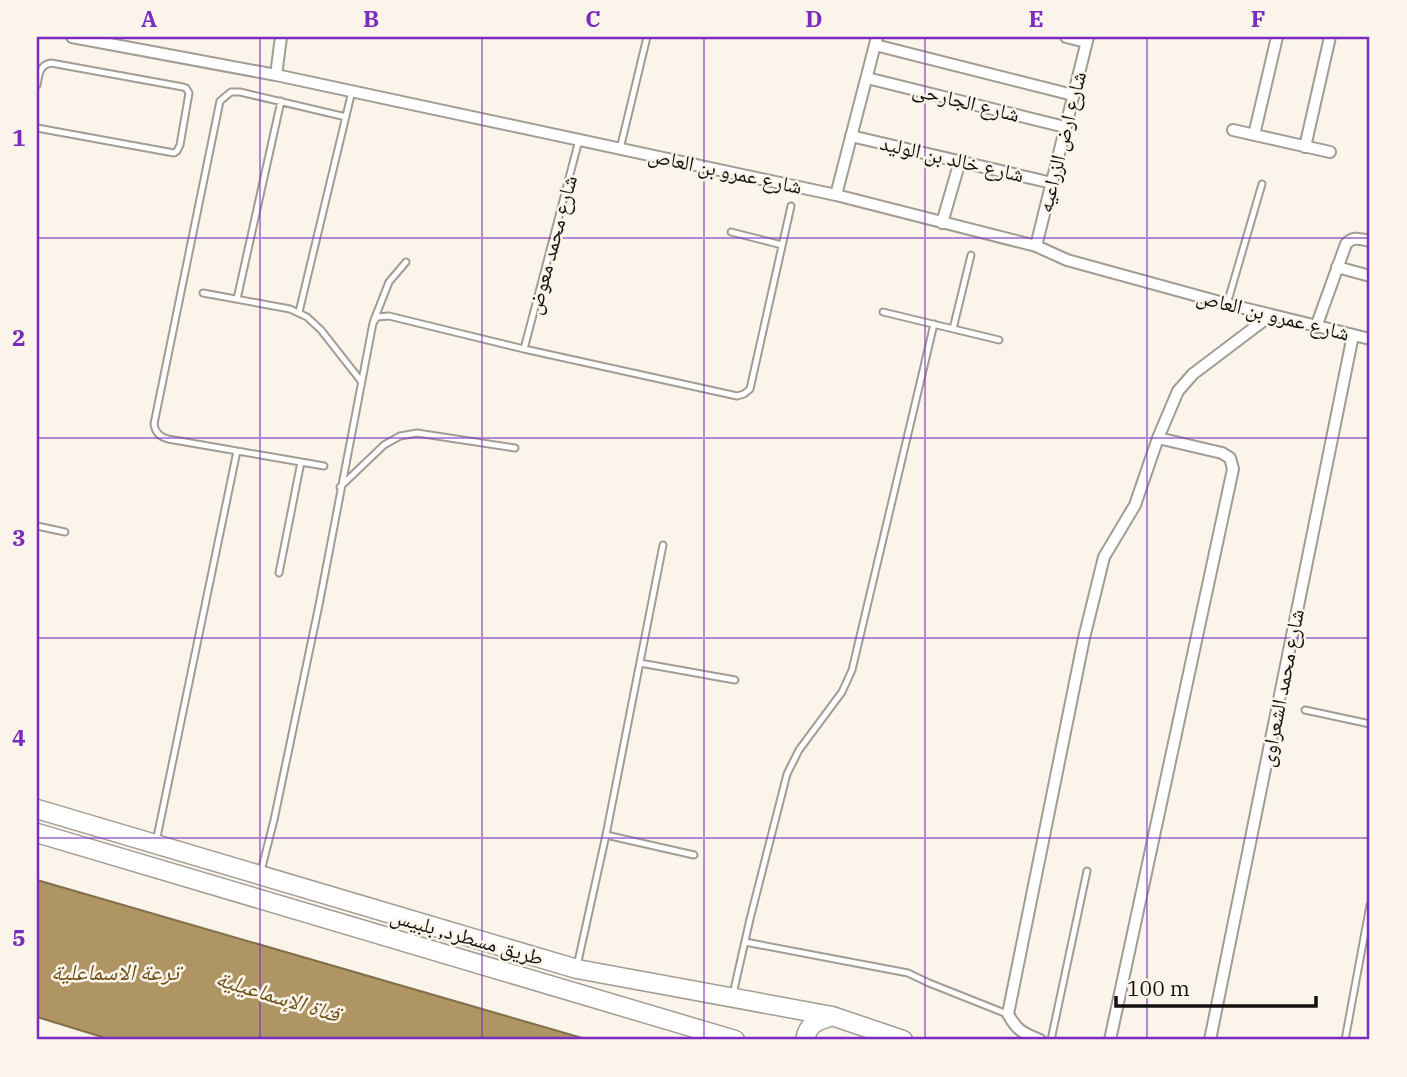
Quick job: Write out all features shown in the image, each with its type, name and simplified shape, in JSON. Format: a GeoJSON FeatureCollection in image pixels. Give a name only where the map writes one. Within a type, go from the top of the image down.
{"type":"FeatureCollection","features":[{"type":"Feature","properties":{"kind":"main road","name":"طريق مسطرد, بلبيس"},"geometry":{"type":"LineString","coordinates":[[37,810],[577,969],[832,1016],[904,1040]]}},
{"type":"Feature","properties":{"kind":"main road","name":"طريق مسطرد, بلبيس"},"geometry":{"type":"LineString","coordinates":[[37,833],[735,1040]]}},
{"type":"Feature","properties":{"kind":"main road"},"geometry":{"type":"LineString","coordinates":[[805,1040],[807,1030],[816,1021],[832,1016]]}},
{"type":"Feature","properties":{"kind":"street","name":"شارع عمرو بن العاص"},"geometry":{"type":"LineString","coordinates":[[72,37],[276,75],[836,195],[1036,246],[1067,260],[1227,304],[1370,339]]}},
{"type":"Feature","properties":{"kind":"street"},"geometry":{"type":"LineString","coordinates":[[276,75],[281,37]]}},
{"type":"Feature","properties":{"kind":"street"},"geometry":{"type":"LineString","coordinates":[[1066,37],[1087,39]]}},
{"type":"Feature","properties":{"kind":"street"},"geometry":{"type":"LineString","coordinates":[[1254,135],[1277,37]]}},
{"type":"Feature","properties":{"kind":"street"},"geometry":{"type":"LineString","coordinates":[[1305,147],[1330,37]]}},
{"type":"Feature","properties":{"kind":"street","name":"شارع ارض الزراعيه"},"geometry":{"type":"LineString","coordinates":[[1036,246],[1087,39]]}},
{"type":"Feature","properties":{"kind":"street"},"geometry":{"type":"LineString","coordinates":[[836,195],[876,41],[1073,95]]}},
{"type":"Feature","properties":{"kind":"street","name":"شارع الجارحى"},"geometry":{"type":"LineString","coordinates":[[867,78],[1065,127]]}},
{"type":"Feature","properties":{"kind":"street"},"geometry":{"type":"LineString","coordinates":[[1233,130],[1330,152]]}},
{"type":"Feature","properties":{"kind":"street","name":"شارع خالد بن الوليد"},"geometry":{"type":"LineString","coordinates":[[852,136],[1052,183]]}},
{"type":"Feature","properties":{"kind":"street"},"geometry":{"type":"LineString","coordinates":[[943,223],[960,161]]}},
{"type":"Feature","properties":{"kind":"street"},"geometry":{"type":"LineString","coordinates":[[1316,327],[1346,244],[1354,238],[1370,241]]}},
{"type":"Feature","properties":{"kind":"street"},"geometry":{"type":"LineString","coordinates":[[1338,267],[1370,276]]}},
{"type":"Feature","properties":{"kind":"street"},"geometry":{"type":"LineString","coordinates":[[1040,1040],[1015,1027],[1008,1014],[1084,638],[1104,557],[1135,505],[1158,438],[1178,391],[1185,381],[1271,315]]}},
{"type":"Feature","properties":{"kind":"street","name":"شارع محمد الشعراوى"},"geometry":{"type":"LineString","coordinates":[[1210,1040],[1353,335]]}},
{"type":"Feature","properties":{"kind":"street"},"geometry":{"type":"LineString","coordinates":[[1110,1040],[1233,469],[1230,458],[1222,453],[1158,438]]}},
{"type":"Feature","properties":{"kind":"lane"},"geometry":{"type":"LineString","coordinates":[[620,149],[647,37]]}},
{"type":"Feature","properties":{"kind":"lane"},"geometry":{"type":"LineString","coordinates":[[37,85],[40,68],[51,63],[183,87],[189,93],[180,145],[174,153],[37,128]]}},
{"type":"Feature","properties":{"kind":"lane"},"geometry":{"type":"LineString","coordinates":[[299,312],[352,91]]}},
{"type":"Feature","properties":{"kind":"lane"},"geometry":{"type":"LineString","coordinates":[[324,466],[164,438],[155,428],[155,419],[218,106],[226,94],[236,92],[346,117]]}},
{"type":"Feature","properties":{"kind":"lane"},"geometry":{"type":"LineString","coordinates":[[237,299],[281,101]]}},
{"type":"Feature","properties":{"kind":"lane","name":"شارع محمد معوض"},"geometry":{"type":"LineString","coordinates":[[524,349],[579,140]]}},
{"type":"Feature","properties":{"kind":"lane"},"geometry":{"type":"LineString","coordinates":[[1227,304],[1262,184]]}},
{"type":"Feature","properties":{"kind":"lane"},"geometry":{"type":"LineString","coordinates":[[373,323],[377,317],[389,316],[737,396],[750,389],[791,206]]}},
{"type":"Feature","properties":{"kind":"lane"},"geometry":{"type":"LineString","coordinates":[[731,232],[782,245]]}},
{"type":"Feature","properties":{"kind":"lane"},"geometry":{"type":"LineString","coordinates":[[953,329],[971,256]]}},
{"type":"Feature","properties":{"kind":"lane"},"geometry":{"type":"LineString","coordinates":[[259,877],[274,820],[319,605],[373,323],[389,282],[406,261]]}},
{"type":"Feature","properties":{"kind":"lane"},"geometry":{"type":"LineString","coordinates":[[203,293],[299,312],[315,323],[362,381]]}},
{"type":"Feature","properties":{"kind":"lane"},"geometry":{"type":"LineString","coordinates":[[883,312],[999,340]]}},
{"type":"Feature","properties":{"kind":"lane"},"geometry":{"type":"LineString","coordinates":[[732,997],[787,774],[799,750],[842,692],[852,670],[934,324]]}},
{"type":"Feature","properties":{"kind":"lane"},"geometry":{"type":"LineString","coordinates":[[340,487],[384,445],[408,434],[426,433],[516,448]]}},
{"type":"Feature","properties":{"kind":"lane"},"geometry":{"type":"LineString","coordinates":[[155,845],[237,451]]}},
{"type":"Feature","properties":{"kind":"lane"},"geometry":{"type":"LineString","coordinates":[[279,573],[300,462]]}},
{"type":"Feature","properties":{"kind":"lane"},"geometry":{"type":"LineString","coordinates":[[37,526],[65,532]]}},
{"type":"Feature","properties":{"kind":"lane"},"geometry":{"type":"LineString","coordinates":[[577,969],[663,545]]}},
{"type":"Feature","properties":{"kind":"lane"},"geometry":{"type":"LineString","coordinates":[[640,663],[735,680]]}},
{"type":"Feature","properties":{"kind":"lane"},"geometry":{"type":"LineString","coordinates":[[1305,710],[1370,724]]}},
{"type":"Feature","properties":{"kind":"lane"},"geometry":{"type":"LineString","coordinates":[[606,835],[695,855]]}},
{"type":"Feature","properties":{"kind":"lane"},"geometry":{"type":"LineString","coordinates":[[1051,1040],[1087,871]]}},
{"type":"Feature","properties":{"kind":"lane"},"geometry":{"type":"LineString","coordinates":[[1345,1040],[1370,905]]}},
{"type":"Feature","properties":{"kind":"lane"},"geometry":{"type":"LineString","coordinates":[[745,942],[908,973],[1008,1014]]}},
{"type":"Feature","properties":{"kind":"water","name":"ترعة الاسماعلية"},"geometry":{"type":"Polygon","coordinates":[[[37,880],[589,1040],[112,1040],[37,1017],[37,880]]]}},
{"type":"Feature","properties":{"kind":"water label","name":"قناة الإسماعيلية"},"geometry":{"type":"Point","coordinates":[278,996]}}]}
